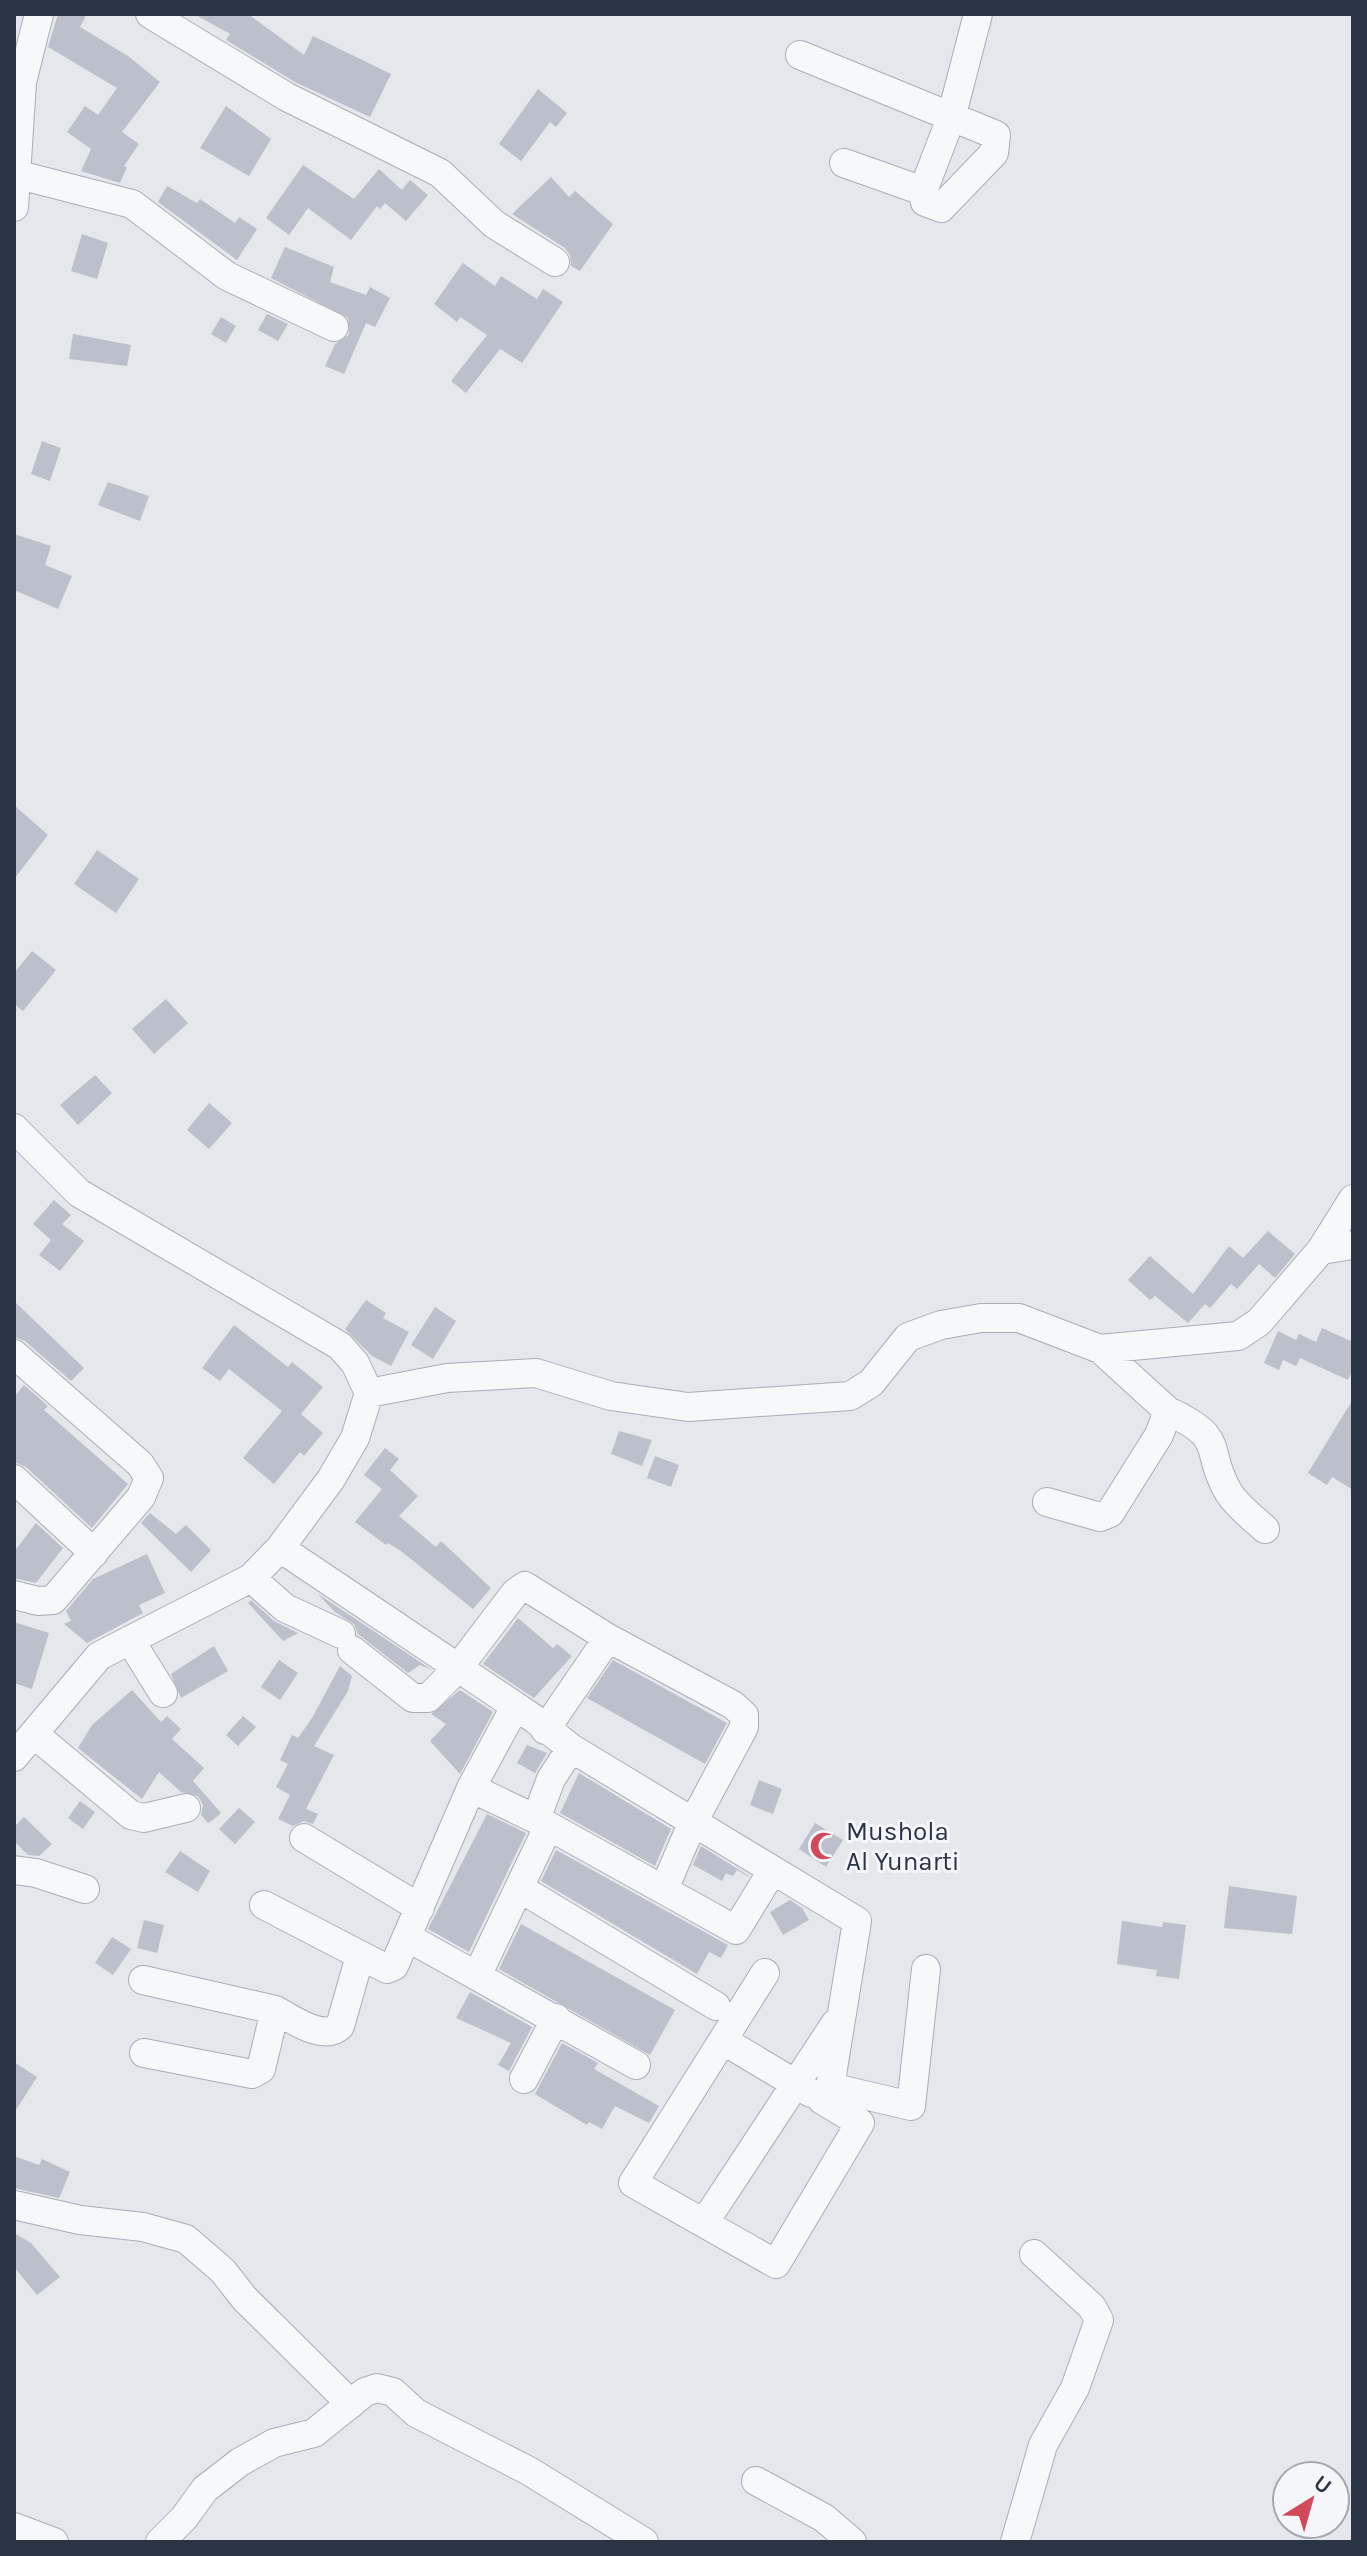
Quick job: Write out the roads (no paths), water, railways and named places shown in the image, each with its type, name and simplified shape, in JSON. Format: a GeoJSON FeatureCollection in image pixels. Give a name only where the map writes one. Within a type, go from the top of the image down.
{"type":"FeatureCollection","features":[{"type":"Feature","properties":{"kind":"street"},"geometry":{"type":"LineString","coordinates":[[14,207],[19,175],[22,82],[39,14]]}},
{"type":"Feature","properties":{"kind":"street"},"geometry":{"type":"LineString","coordinates":[[150,14],[287,97],[440,173],[494,224],[555,262]]}},
{"type":"Feature","properties":{"kind":"street"},"geometry":{"type":"LineString","coordinates":[[800,55],[951,118],[996,135],[994,153],[941,208],[925,202],[923,191],[951,118],[972,16]]}},
{"type":"Feature","properties":{"kind":"street"},"geometry":{"type":"LineString","coordinates":[[844,163],[923,191]]}},
{"type":"Feature","properties":{"kind":"street"},"geometry":{"type":"LineString","coordinates":[[19,175],[132,204],[227,276],[334,327]]}},
{"type":"Feature","properties":{"kind":"street"},"geometry":{"type":"LineString","coordinates":[[14,1128],[79,1193],[340,1346],[355,1363],[369,1393],[355,1438],[331,1479],[280,1548],[251,1578],[99,1656],[14,1757]]}},
{"type":"Feature","properties":{"kind":"street"},"geometry":{"type":"LineString","coordinates":[[1100,1349],[1238,1336],[1259,1322],[1321,1250],[1353,1199]]}},
{"type":"Feature","properties":{"kind":"street"},"geometry":{"type":"LineString","coordinates":[[1321,1250],[1353,1245]]}},
{"type":"Feature","properties":{"kind":"street"},"geometry":{"type":"LineString","coordinates":[[369,1393],[447,1378],[536,1373],[611,1396],[688,1407],[850,1396],[871,1383],[908,1337],[941,1325],[981,1318],[1019,1318],[1100,1349],[1168,1411],[1203,1430],[1215,1448],[1221,1477],[1231,1496],[1265,1529]]}},
{"type":"Feature","properties":{"kind":"street"},"geometry":{"type":"LineString","coordinates":[[14,1595],[38,1601],[53,1600],[141,1497],[149,1478],[16,1359]]}},
{"type":"Feature","properties":{"kind":"street"},"geometry":{"type":"LineString","coordinates":[[1047,1502],[1100,1517],[1110,1513],[1159,1435],[1168,1411]]}},
{"type":"Feature","properties":{"kind":"street"},"geometry":{"type":"LineString","coordinates":[[17,1488],[94,1553]]}},
{"type":"Feature","properties":{"kind":"street"},"geometry":{"type":"LineString","coordinates":[[280,1548],[571,1748],[692,1824],[857,1921],[826,2093]]}},
{"type":"Feature","properties":{"kind":"street"},"geometry":{"type":"LineString","coordinates":[[251,1578],[285,1608],[347,1642],[413,1698],[420,1700],[428,1698],[458,1668],[522,1587],[608,1638],[733,1705],[744,1715],[744,1727],[692,1824],[664,1889]]}},
{"type":"Feature","properties":{"kind":"street"},"geometry":{"type":"LineString","coordinates":[[545,1730],[608,1638]]}},
{"type":"Feature","properties":{"kind":"street"},"geometry":{"type":"LineString","coordinates":[[130,1640],[163,1693]]}},
{"type":"Feature","properties":{"kind":"street"},"geometry":{"type":"LineString","coordinates":[[264,1905],[387,1969],[394,1966],[471,1788],[515,1707]]}},
{"type":"Feature","properties":{"kind":"street"},"geometry":{"type":"LineString","coordinates":[[34,1734],[131,1815],[144,1818],[186,1808]]}},
{"type":"Feature","properties":{"kind":"street"},"geometry":{"type":"LineString","coordinates":[[477,1976],[521,1889],[542,1823],[551,1779],[571,1748]]}},
{"type":"Feature","properties":{"kind":"street"},"geometry":{"type":"LineString","coordinates":[[471,1788],[542,1823],[736,1930],[772,1871]]}},
{"type":"Feature","properties":{"kind":"street"},"geometry":{"type":"LineString","coordinates":[[304,1838],[420,1908]]}},
{"type":"Feature","properties":{"kind":"street"},"geometry":{"type":"LineString","coordinates":[[14,1870],[36,1873],[85,1889]]}},
{"type":"Feature","properties":{"kind":"street"},"geometry":{"type":"LineString","coordinates":[[521,1889],[716,2006]]}},
{"type":"Feature","properties":{"kind":"street"},"geometry":{"type":"LineString","coordinates":[[407,1937],[636,2065]]}},
{"type":"Feature","properties":{"kind":"street"},"geometry":{"type":"LineString","coordinates":[[143,1980],[275,2010],[324,2033],[333,2032],[340,2026],[360,1956]]}},
{"type":"Feature","properties":{"kind":"street"},"geometry":{"type":"LineString","coordinates":[[724,2041],[797,2085],[826,2093],[882,2099],[911,2106],[926,1969]]}},
{"type":"Feature","properties":{"kind":"street"},"geometry":{"type":"LineString","coordinates":[[765,1973],[633,2183],[776,2264],[860,2123],[882,2099]]}},
{"type":"Feature","properties":{"kind":"street"},"geometry":{"type":"LineString","coordinates":[[144,2053],[252,2074],[261,2069],[275,2010]]}},
{"type":"Feature","properties":{"kind":"street"},"geometry":{"type":"LineString","coordinates":[[704,2223],[842,2014]]}},
{"type":"Feature","properties":{"kind":"street"},"geometry":{"type":"LineString","coordinates":[[524,2079],[556,2018]]}},
{"type":"Feature","properties":{"kind":"street"},"geometry":{"type":"LineString","coordinates":[[826,2093],[860,2123]]}},
{"type":"Feature","properties":{"kind":"street"},"geometry":{"type":"LineString","coordinates":[[14,2205],[80,2220],[143,2227],[186,2239],[215,2262],[244,2298],[351,2404]]}},
{"type":"Feature","properties":{"kind":"street"},"geometry":{"type":"LineString","coordinates":[[1015,2542],[1043,2445],[1075,2388],[1099,2320],[1092,2307],[1034,2254]]}},
{"type":"Feature","properties":{"kind":"street"},"geometry":{"type":"LineString","coordinates":[[160,2542],[184,2518],[205,2489],[240,2462],[274,2443],[314,2433],[365,2392],[377,2388],[393,2392],[416,2413],[529,2471],[644,2542]]}},
{"type":"Feature","properties":{"kind":"street"},"geometry":{"type":"LineString","coordinates":[[756,2481],[824,2518],[852,2542]]}},
{"type":"Feature","properties":{"kind":"street"},"geometry":{"type":"LineString","coordinates":[[14,2527],[54,2542]]}},
{"type":"Feature","properties":{"kind":"place","name":"Mushola Al Yunarti"},"geometry":{"type":"Point","coordinates":[824,1846]}}]}
